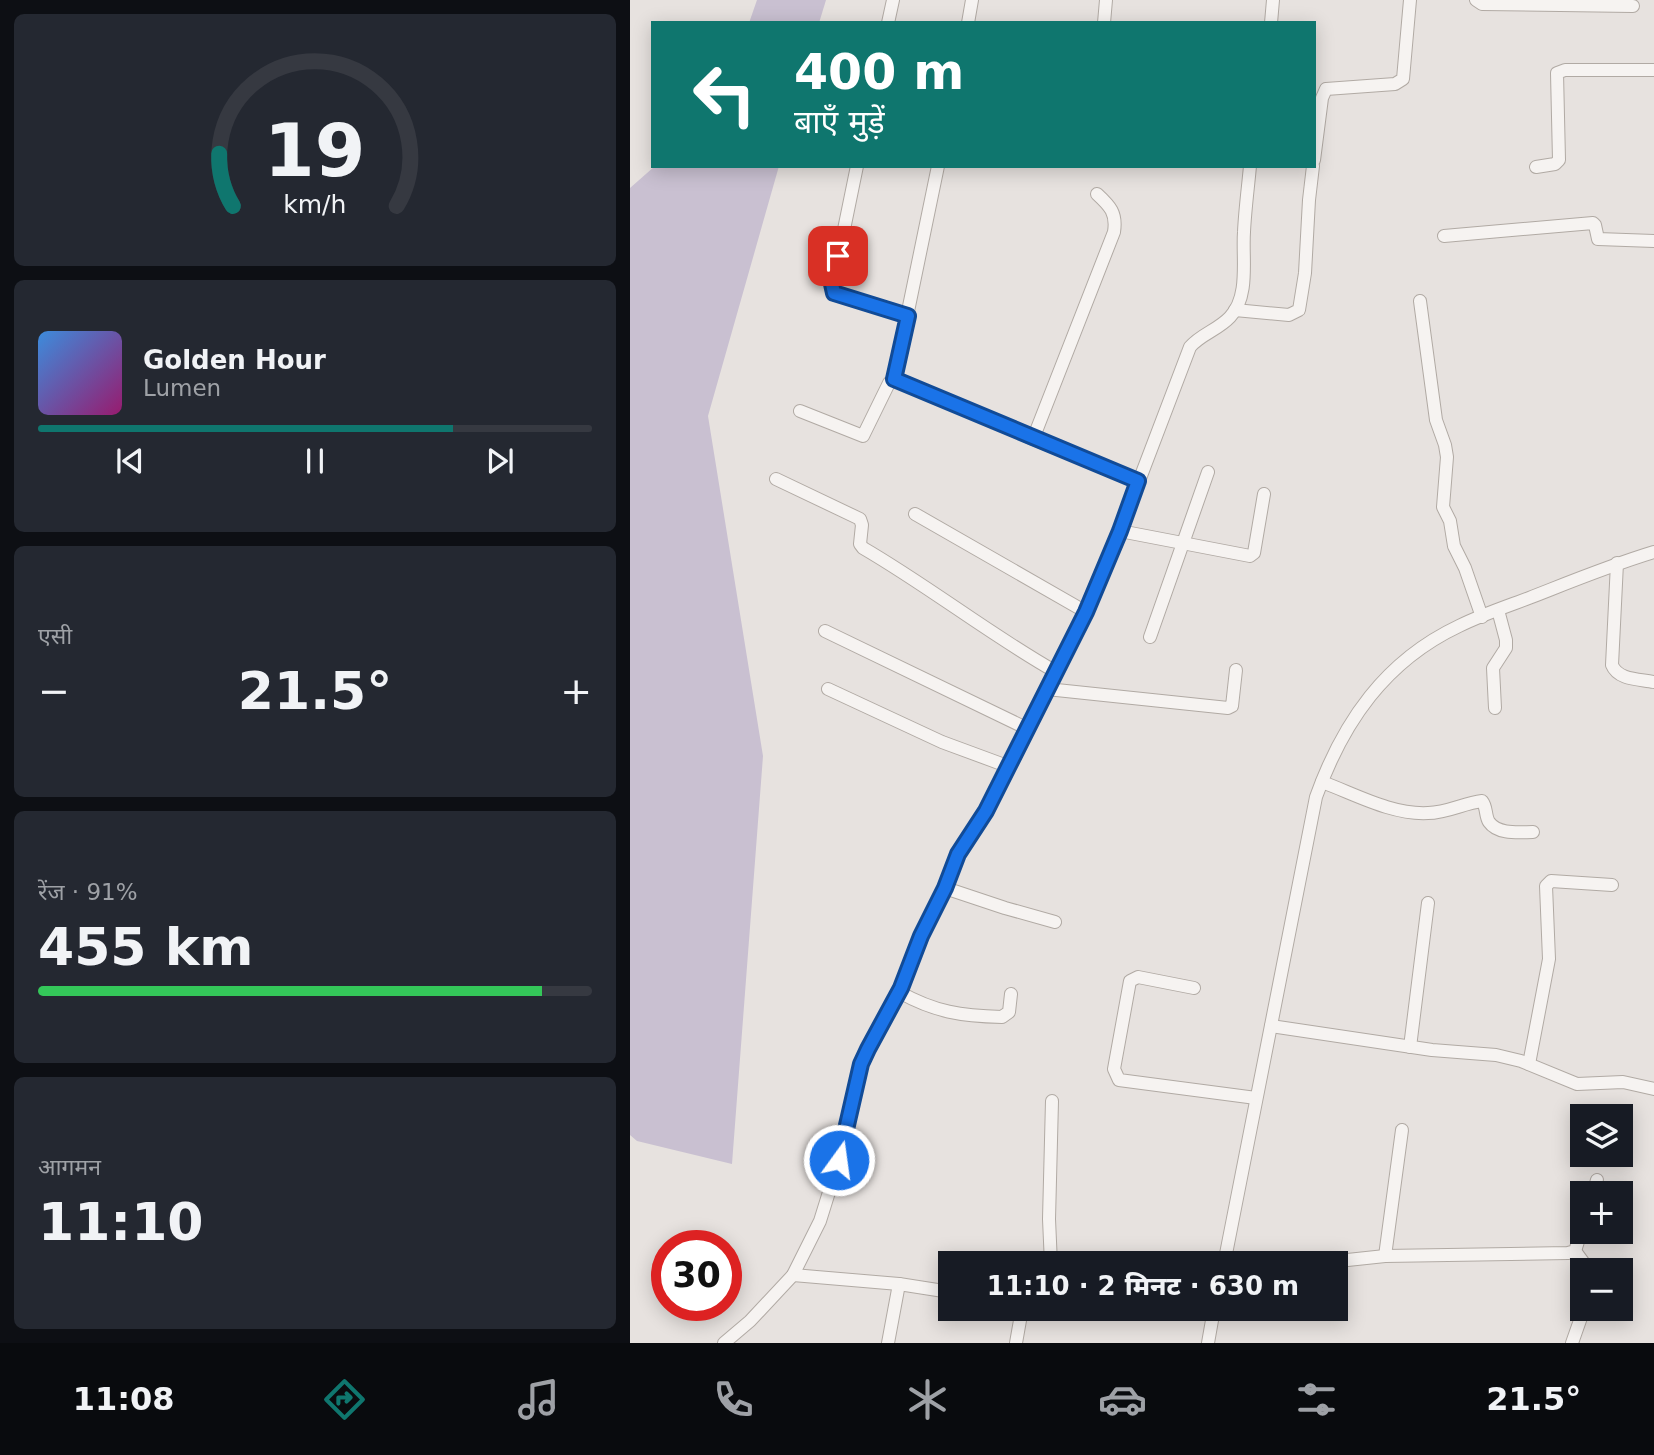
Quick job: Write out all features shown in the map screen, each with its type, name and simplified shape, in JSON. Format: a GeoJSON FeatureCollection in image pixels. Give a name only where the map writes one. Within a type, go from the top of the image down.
{"type":"FeatureCollection","features":[{"type":"Feature","properties":{"kind":"street"},"geometry":{"type":"LineString","coordinates":[[888,21],[893,0]]}},
{"type":"Feature","properties":{"kind":"street"},"geometry":{"type":"LineString","coordinates":[[968,21],[972,0]]}},
{"type":"Feature","properties":{"kind":"street"},"geometry":{"type":"LineString","coordinates":[[1104,21],[1106,0]]}},
{"type":"Feature","properties":{"kind":"street"},"geometry":{"type":"LineString","coordinates":[[1271,21],[1273,0]]}},
{"type":"Feature","properties":{"kind":"street"},"geometry":{"type":"LineString","coordinates":[[1316,144],[1322,98],[1326,89],[1395,85],[1403,79],[1410,0]]}},
{"type":"Feature","properties":{"kind":"street"},"geometry":{"type":"LineString","coordinates":[[1476,0],[1482,4],[1633,6]]}},
{"type":"Feature","properties":{"kind":"street"},"geometry":{"type":"LineString","coordinates":[[1536,167],[1557,164],[1559,160],[1557,73],[1565,70],[1654,70]]}},
{"type":"Feature","properties":{"kind":"street"},"geometry":{"type":"LineString","coordinates":[[857,168],[832,288],[837,295],[908,316]]}},
{"type":"Feature","properties":{"kind":"street"},"geometry":{"type":"LineString","coordinates":[[800,411],[863,436],[889,383],[894,379],[938,168]]}},
{"type":"Feature","properties":{"kind":"street"},"geometry":{"type":"LineString","coordinates":[[724,1343],[750,1321],[793,1275],[820,1221],[861,1064],[899,992],[958,854],[986,811],[1086,612],[1191,347],[1202,335],[1230,317],[1235,310],[1244,272],[1244,234],[1250,168]]}},
{"type":"Feature","properties":{"kind":"street"},"geometry":{"type":"LineString","coordinates":[[1235,310],[1289,315],[1299,310],[1305,273],[1313,168]]}},
{"type":"Feature","properties":{"kind":"street"},"geometry":{"type":"LineString","coordinates":[[1033,439],[1114,232],[1114,211],[1097,194]]}},
{"type":"Feature","properties":{"kind":"street"},"geometry":{"type":"LineString","coordinates":[[1444,236],[1592,223],[1595,225],[1598,239],[1654,240]]}},
{"type":"Feature","properties":{"kind":"street"},"geometry":{"type":"LineString","coordinates":[[1420,301],[1436,420],[1447,457],[1443,507],[1450,521],[1454,545],[1482,617]]}},
{"type":"Feature","properties":{"kind":"street"},"geometry":{"type":"LineString","coordinates":[[894,379],[1138,481]]}},
{"type":"Feature","properties":{"kind":"street"},"geometry":{"type":"LineString","coordinates":[[1150,637],[1208,472]]}},
{"type":"Feature","properties":{"kind":"street"},"geometry":{"type":"LineString","coordinates":[[776,479],[860,519],[860,544],[863,548],[1008,645],[1056,672]]}},
{"type":"Feature","properties":{"kind":"street"},"geometry":{"type":"LineString","coordinates":[[1120,531],[1246,557],[1253,555],[1264,494]]}},
{"type":"Feature","properties":{"kind":"street"},"geometry":{"type":"LineString","coordinates":[[915,514],[1086,612]]}},
{"type":"Feature","properties":{"kind":"street"},"geometry":{"type":"LineString","coordinates":[[1227,1251],[1316,797],[1329,761],[1348,726],[1384,678],[1413,653],[1458,626],[1617,563],[1654,552]]}},
{"type":"Feature","properties":{"kind":"street"},"geometry":{"type":"LineString","coordinates":[[1617,563],[1612,665],[1616,673],[1622,676],[1654,682]]}},
{"type":"Feature","properties":{"kind":"street"},"geometry":{"type":"LineString","coordinates":[[1494,708],[1493,668],[1506,648],[1498,610]]}},
{"type":"Feature","properties":{"kind":"street"},"geometry":{"type":"LineString","coordinates":[[825,631],[1026,728]]}},
{"type":"Feature","properties":{"kind":"street"},"geometry":{"type":"LineString","coordinates":[[1047,689],[1228,708],[1232,706],[1236,670]]}},
{"type":"Feature","properties":{"kind":"street"},"geometry":{"type":"LineString","coordinates":[[828,689],[942,742],[1007,766]]}},
{"type":"Feature","properties":{"kind":"street"},"geometry":{"type":"LineString","coordinates":[[1322,782],[1384,805],[1415,813],[1439,813],[1482,801],[1493,826],[1512,832],[1533,832]]}},
{"type":"Feature","properties":{"kind":"street"},"geometry":{"type":"LineString","coordinates":[[1529,1064],[1549,959],[1546,886],[1551,881],[1612,885]]}},
{"type":"Feature","properties":{"kind":"street"},"geometry":{"type":"LineString","coordinates":[[945,888],[1055,922]]}},
{"type":"Feature","properties":{"kind":"street"},"geometry":{"type":"LineString","coordinates":[[1409,1047],[1428,903]]}},
{"type":"Feature","properties":{"kind":"street"},"geometry":{"type":"LineString","coordinates":[[1194,988],[1138,977],[1130,981],[1114,1069],[1116,1077],[1119,1080],[1256,1098]]}},
{"type":"Feature","properties":{"kind":"street"},"geometry":{"type":"LineString","coordinates":[[899,992],[937,1010],[1002,1017],[1009,1012],[1011,993]]}},
{"type":"Feature","properties":{"kind":"street"},"geometry":{"type":"LineString","coordinates":[[1271,1026],[1409,1047],[1496,1055],[1529,1064],[1577,1084],[1623,1082],[1654,1089]]}},
{"type":"Feature","properties":{"kind":"street"},"geometry":{"type":"LineString","coordinates":[[1051,1251],[1052,1101]]}},
{"type":"Feature","properties":{"kind":"street"},"geometry":{"type":"LineString","coordinates":[[1385,1256],[1402,1130]]}},
{"type":"Feature","properties":{"kind":"street"},"geometry":{"type":"LineString","coordinates":[[1575,1251],[1577,1244]]}},
{"type":"Feature","properties":{"kind":"street"},"geometry":{"type":"LineString","coordinates":[[1348,1260],[1385,1256],[1575,1251]]}},
{"type":"Feature","properties":{"kind":"street"},"geometry":{"type":"LineString","coordinates":[[1575,1251],[1580,1258]]}},
{"type":"Feature","properties":{"kind":"street"},"geometry":{"type":"LineString","coordinates":[[793,1275],[938,1290]]}},
{"type":"Feature","properties":{"kind":"street"},"geometry":{"type":"LineString","coordinates":[[888,1343],[899,1284]]}},
{"type":"Feature","properties":{"kind":"street"},"geometry":{"type":"LineString","coordinates":[[1016,1343],[1020,1321]]}},
{"type":"Feature","properties":{"kind":"street"},"geometry":{"type":"LineString","coordinates":[[1208,1343],[1212,1321]]}},
{"type":"Feature","properties":{"kind":"street"},"geometry":{"type":"LineString","coordinates":[[1572,1343],[1580,1321]]}},
{"type":"Feature","properties":{"kind":"shaded area"},"geometry":{"type":"Polygon","coordinates":[[[757,0],[826,0],[820,21],[750,21],[757,0]]]}},
{"type":"Feature","properties":{"kind":"shaded area"},"geometry":{"type":"Polygon","coordinates":[[[653,168],[778,168],[708,416],[763,756],[732,1164],[637,1141],[630,1135],[630,188],[653,168]]]}},
{"type":"Feature","properties":{"kind":"route"},"geometry":{"type":"LineString","coordinates":[[838,256],[832,284],[834,293],[908,316],[894,379],[1138,481],[1086,612],[986,811],[958,854],[901,988],[861,1064],[839,1160]]}}]}
